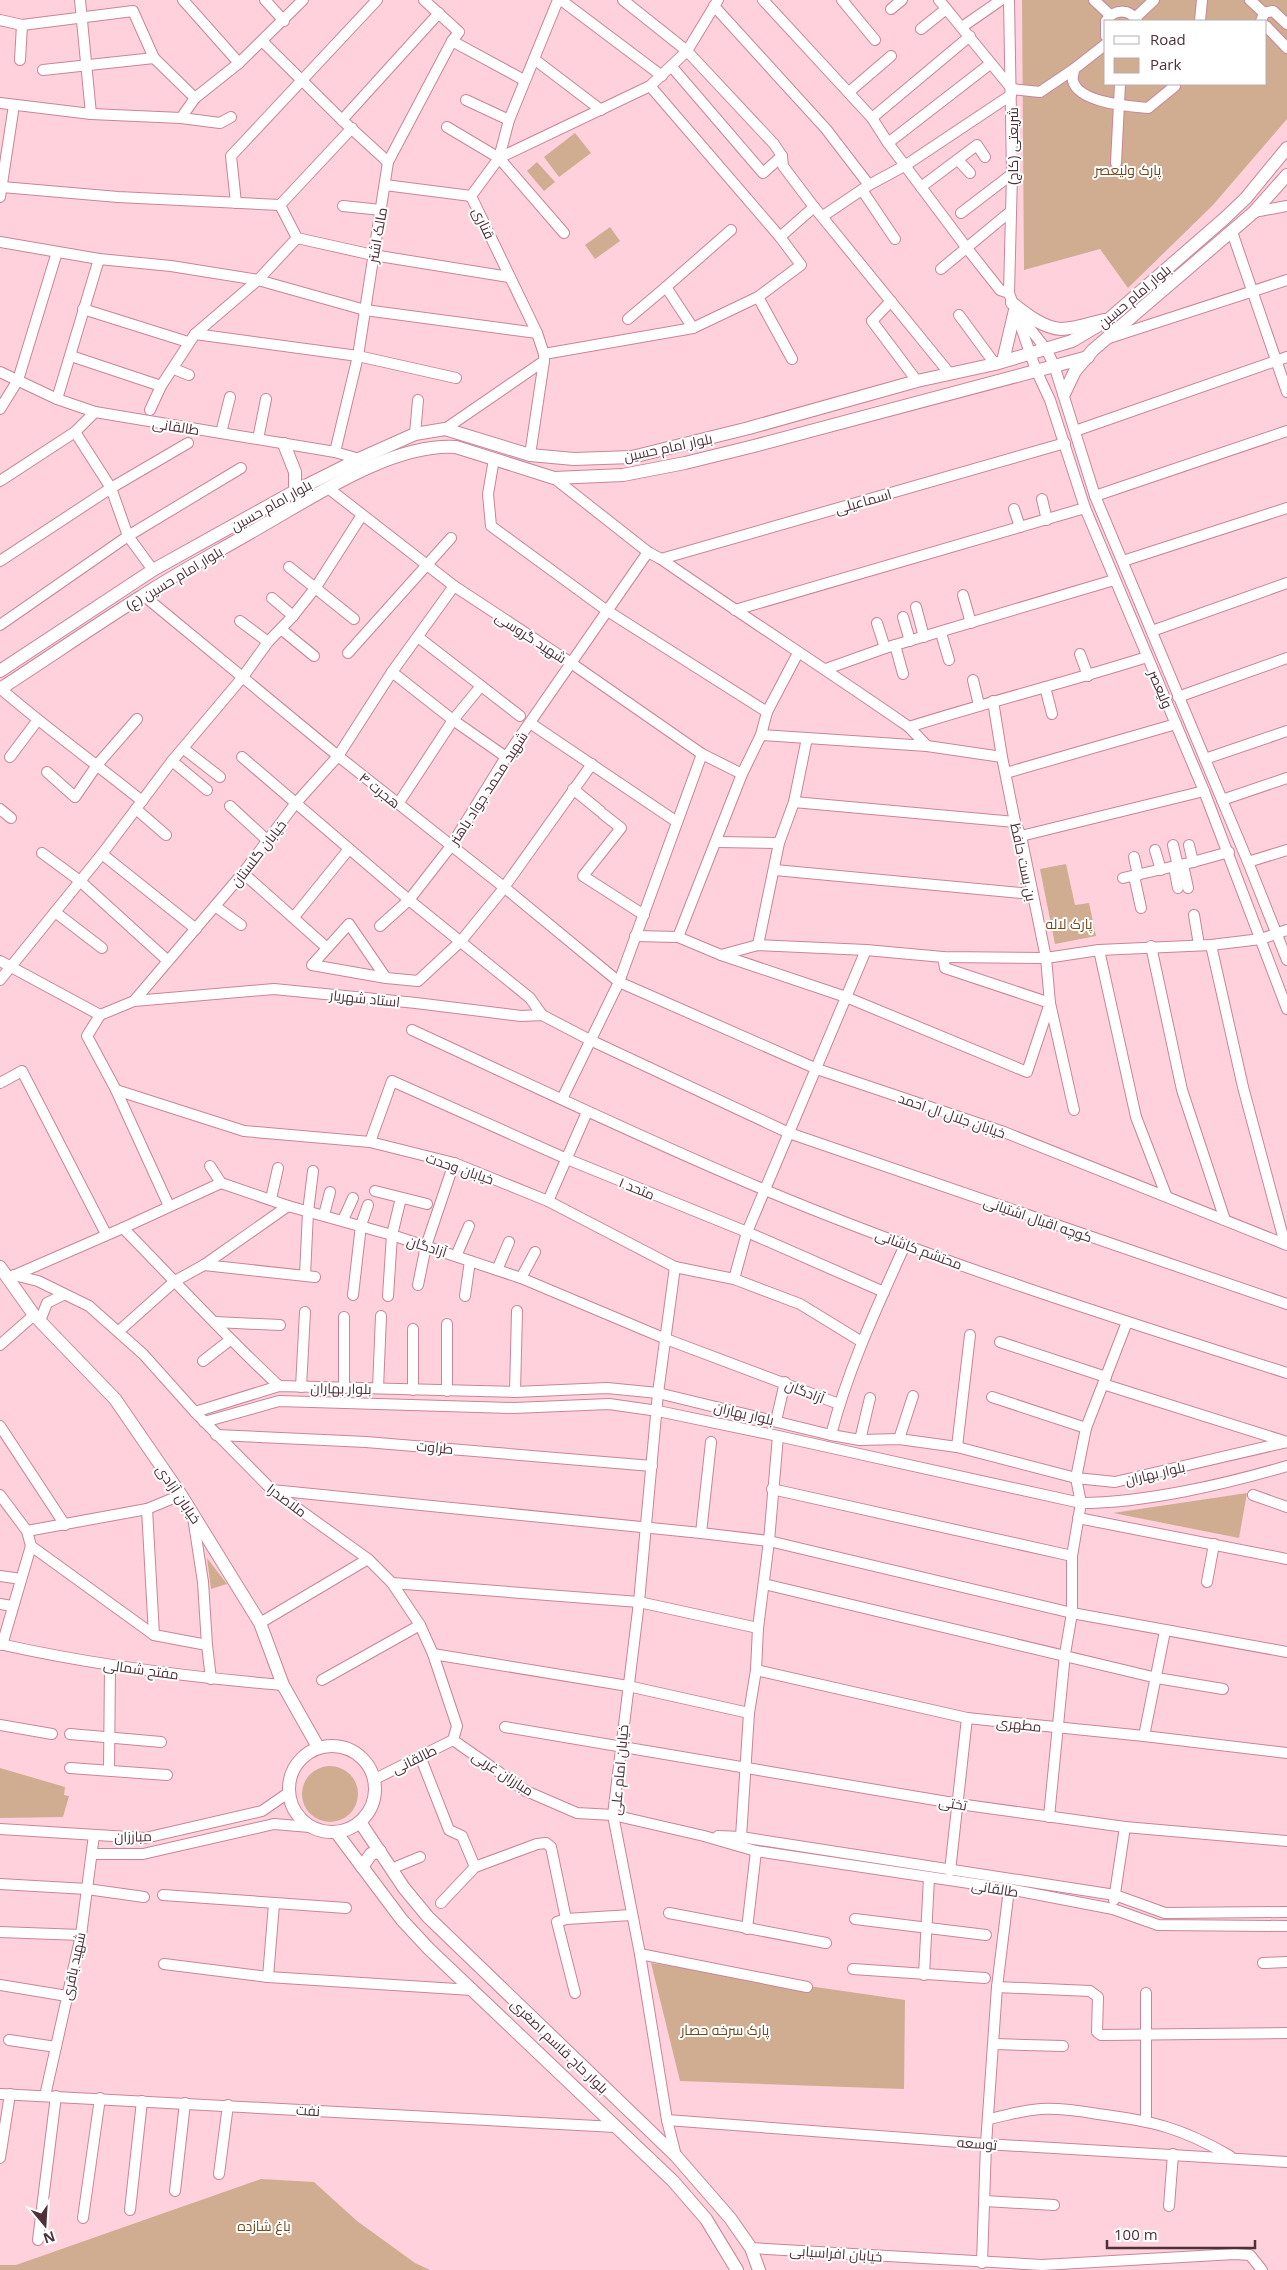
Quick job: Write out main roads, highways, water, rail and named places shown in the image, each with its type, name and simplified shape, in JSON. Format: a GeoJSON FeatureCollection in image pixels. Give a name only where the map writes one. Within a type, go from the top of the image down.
{"type":"FeatureCollection","features":[{"type":"Feature","properties":{"kind":"main road","name":"بلوار امام حسین"},"geometry":{"type":"LineString","coordinates":[[0,671],[153,570],[295,491],[359,458],[415,434],[445,429],[530,455],[574,459],[632,457],[749,428],[917,381],[999,363],[1072,341],[1109,319],[1246,198],[1287,148]]}},
{"type":"Feature","properties":{"kind":"main road","name":"بلوار امام حسین"},"geometry":{"type":"LineString","coordinates":[[554,478],[622,475],[685,463],[1088,357],[1254,212],[1287,175]]}},
{"type":"Feature","properties":{"kind":"main road"},"geometry":{"type":"LineString","coordinates":[[999,363],[1012,302],[1033,319],[1048,326],[1061,328],[1109,319]]}},
{"type":"Feature","properties":{"kind":"main road"},"geometry":{"type":"LineString","coordinates":[[1064,394],[1075,371],[1088,357]]}},
{"type":"Feature","properties":{"kind":"main road"},"geometry":{"type":"LineString","coordinates":[[749,428],[754,446]]}},
{"type":"Feature","properties":{"kind":"main road"},"geometry":{"type":"LineString","coordinates":[[284,444],[295,472],[295,491]]}},
{"type":"Feature","properties":{"kind":"main road","name":"بلوار امام حسین (ع)"},"geometry":{"type":"LineString","coordinates":[[0,689],[53,656],[143,595],[328,488],[385,460],[421,448],[456,447],[554,478]]}},
{"type":"Feature","properties":{"kind":"main road","name":"خیابان آزادی"},"geometry":{"type":"LineString","coordinates":[[1,1269],[36,1318],[114,1399],[181,1494],[260,1623],[283,1685],[318,1747]]}},
{"type":"Feature","properties":{"kind":"main road"},"geometry":{"type":"LineString","coordinates":[[338,1746],[358,1753],[367,1763],[375,1779],[374,1801],[360,1822],[349,1829],[336,1832],[322,1832],[310,1826],[295,1812],[288,1793],[289,1778],[295,1765],[305,1754],[318,1747],[338,1746]]}},
{"type":"Feature","properties":{"kind":"main road","name":"بلوار حاج قاسم اصغری"},"geometry":{"type":"LineString","coordinates":[[360,1822],[391,1869],[428,1917],[676,2156],[730,2218],[751,2248],[759,2270]]}},
{"type":"Feature","properties":{"kind":"main road","name":"بلوار حاج قاسم اصغری"},"geometry":{"type":"LineString","coordinates":[[336,1832],[402,1920],[429,1949],[673,2180],[706,2219],[736,2270]]}},
{"type":"Feature","properties":{"kind":"main road"},"geometry":{"type":"LineString","coordinates":[[362,1867],[371,1854],[380,1852]]}},
{"type":"Feature","properties":{"kind":"park label","name":"پارک ولیعصر"},"geometry":{"type":"Point","coordinates":[1128,169]}},
{"type":"Feature","properties":{"kind":"park label","name":"پارک لاله"},"geometry":{"type":"Point","coordinates":[1069,923]}},
{"type":"Feature","properties":{"kind":"park label","name":"پارک سرخه حصار"},"geometry":{"type":"Point","coordinates":[725,2029]}},
{"type":"Feature","properties":{"kind":"park label","name":"باغ شازده"},"geometry":{"type":"Point","coordinates":[264,2225]}}]}
